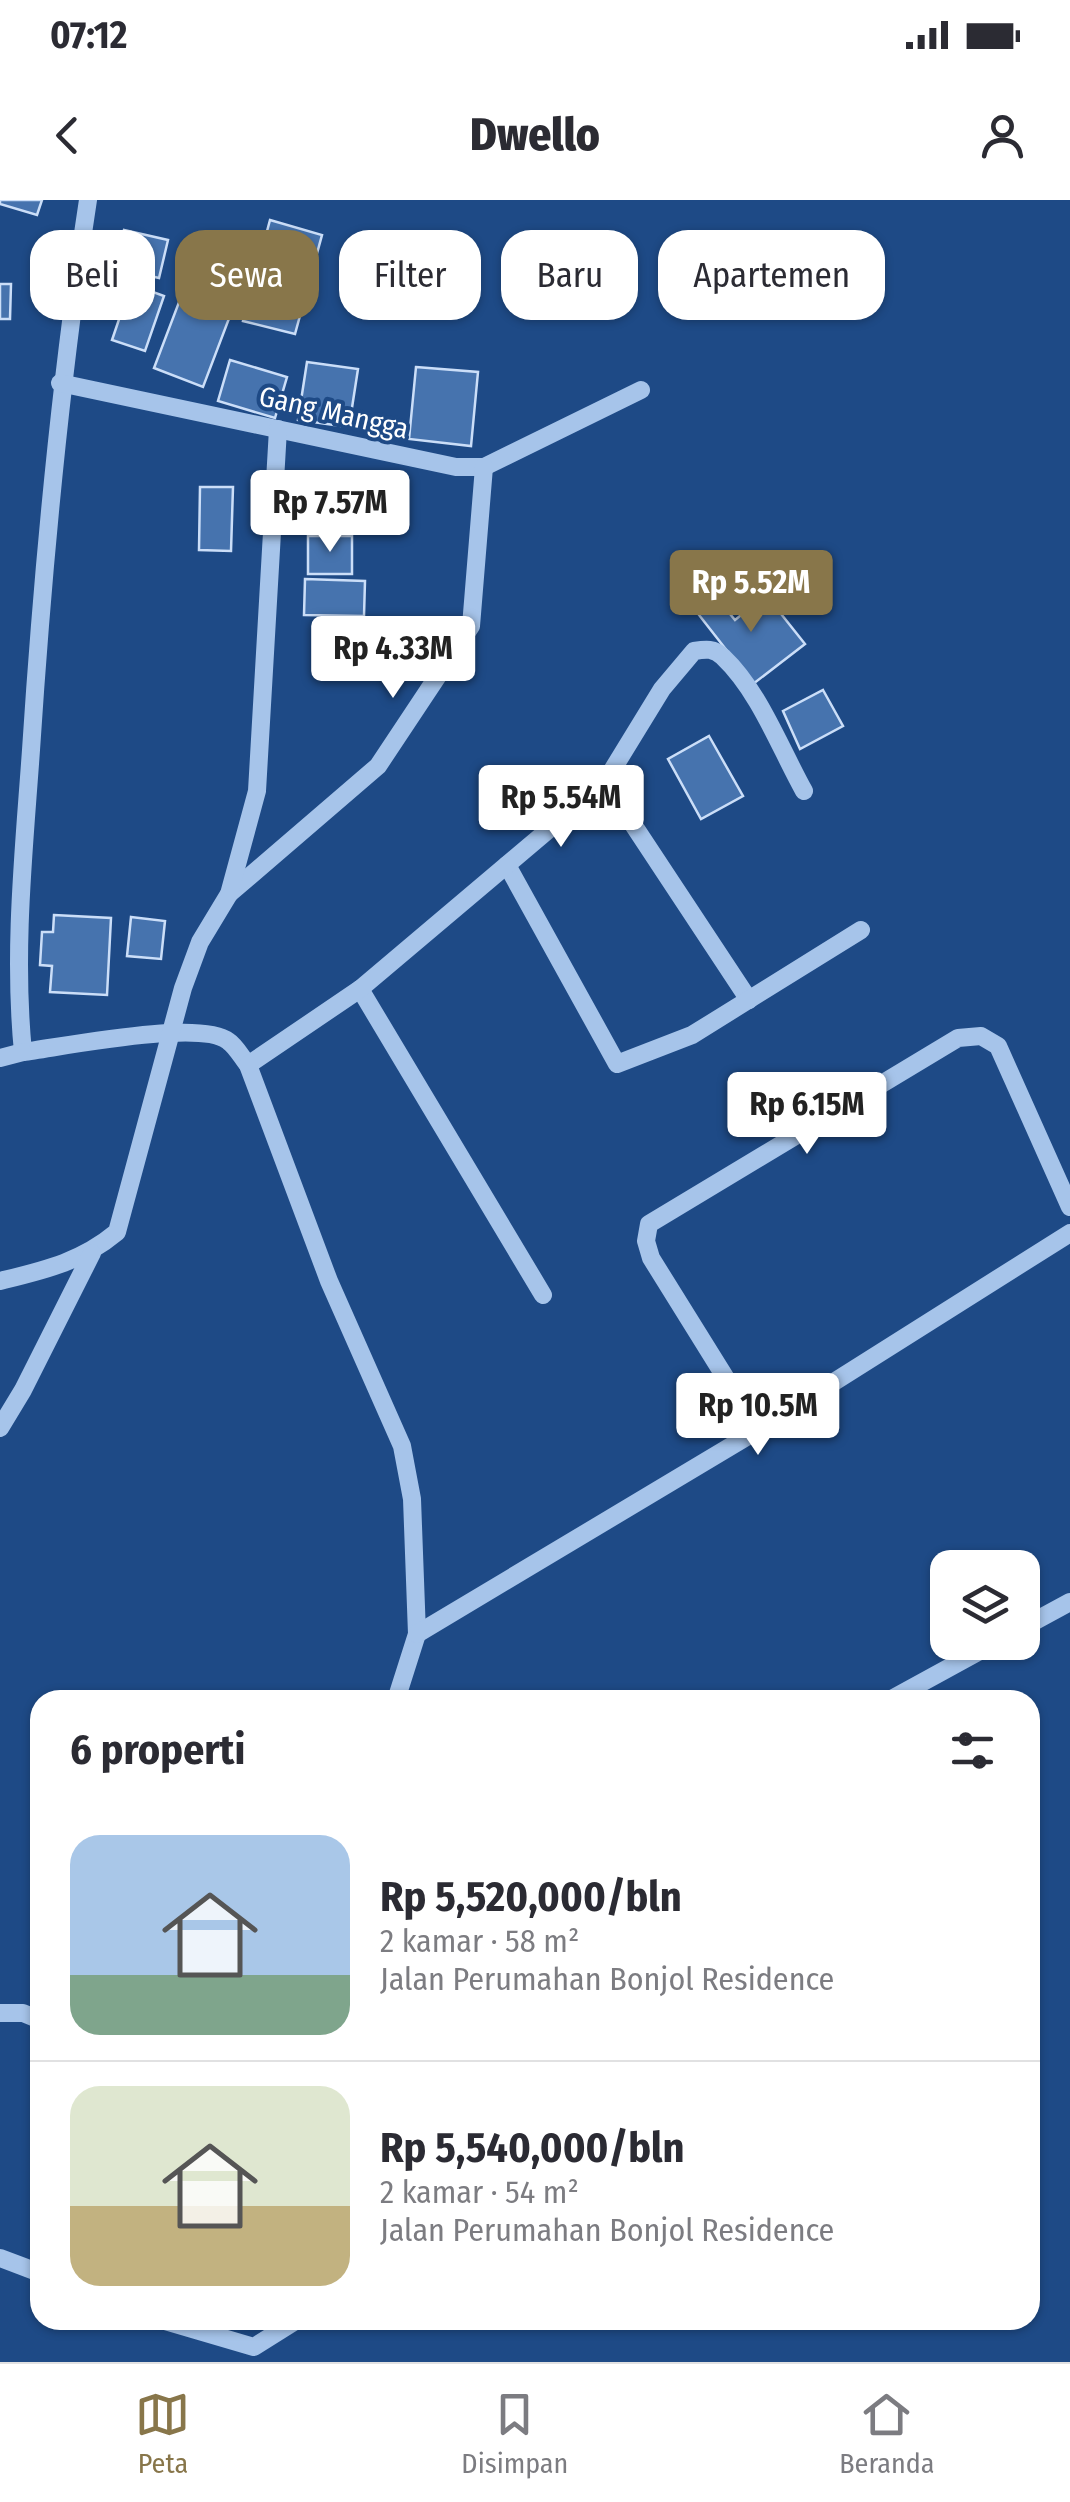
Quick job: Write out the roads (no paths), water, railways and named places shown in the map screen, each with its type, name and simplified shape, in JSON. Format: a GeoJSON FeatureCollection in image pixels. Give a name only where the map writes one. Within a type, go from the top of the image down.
{"type":"FeatureCollection","features":[{"type":"Feature","properties":{"kind":"street"},"geometry":{"type":"LineString","coordinates":[[24,1052],[18,951],[60,383],[88,200]]}},
{"type":"Feature","properties":{"kind":"street","name":"Gang Mangga"},"geometry":{"type":"LineString","coordinates":[[60,383],[456,467],[484,467]]}},
{"type":"Feature","properties":{"kind":"street"},"geometry":{"type":"LineString","coordinates":[[229,894],[378,766],[471,626],[484,467],[640,390]]}},
{"type":"Feature","properties":{"kind":"street"},"geometry":{"type":"LineString","coordinates":[[0,1281],[66,1265],[92,1252],[117,1232],[170,1032],[200,942],[229,894],[257,790],[278,429]]}},
{"type":"Feature","properties":{"kind":"street"},"geometry":{"type":"LineString","coordinates":[[248,1065],[360,990],[606,782],[662,689],[694,651],[709,649],[722,655],[754,700],[804,791]]}},
{"type":"Feature","properties":{"kind":"street"},"geometry":{"type":"LineString","coordinates":[[606,782],[749,1000]]}},
{"type":"Feature","properties":{"kind":"street"},"geometry":{"type":"LineString","coordinates":[[507,865],[617,1064],[692,1035],[861,930]]}},
{"type":"Feature","properties":{"kind":"street"},"geometry":{"type":"LineString","coordinates":[[360,990],[543,1295]]}},
{"type":"Feature","properties":{"kind":"street"},"geometry":{"type":"LineString","coordinates":[[0,1058],[170,1032],[199,1032],[226,1039],[248,1065],[328,1281],[402,1446],[412,1500],[417,1634],[399,1690]]}},
{"type":"Feature","properties":{"kind":"street"},"geometry":{"type":"LineString","coordinates":[[758,1430],[650,1258],[646,1241],[649,1224],[958,1038],[981,1036],[998,1046],[1070,1207]]}},
{"type":"Feature","properties":{"kind":"street"},"geometry":{"type":"LineString","coordinates":[[417,1634],[758,1430],[1070,1233]]}},
{"type":"Feature","properties":{"kind":"street"},"geometry":{"type":"LineString","coordinates":[[0,1428],[24,1390],[92,1252]]}},
{"type":"Feature","properties":{"kind":"street"},"geometry":{"type":"LineString","coordinates":[[1040,1618],[1070,1602]]}},
{"type":"Feature","properties":{"kind":"street"},"geometry":{"type":"LineString","coordinates":[[908,1690],[963,1660]]}},
{"type":"Feature","properties":{"kind":"street"},"geometry":{"type":"LineString","coordinates":[[0,2013],[30,2016]]}},
{"type":"Feature","properties":{"kind":"street"},"geometry":{"type":"LineString","coordinates":[[0,2258],[30,2269]]}},
{"type":"Feature","properties":{"kind":"street"},"geometry":{"type":"LineString","coordinates":[[196,2330],[254,2347],[280,2330]]}}]}
